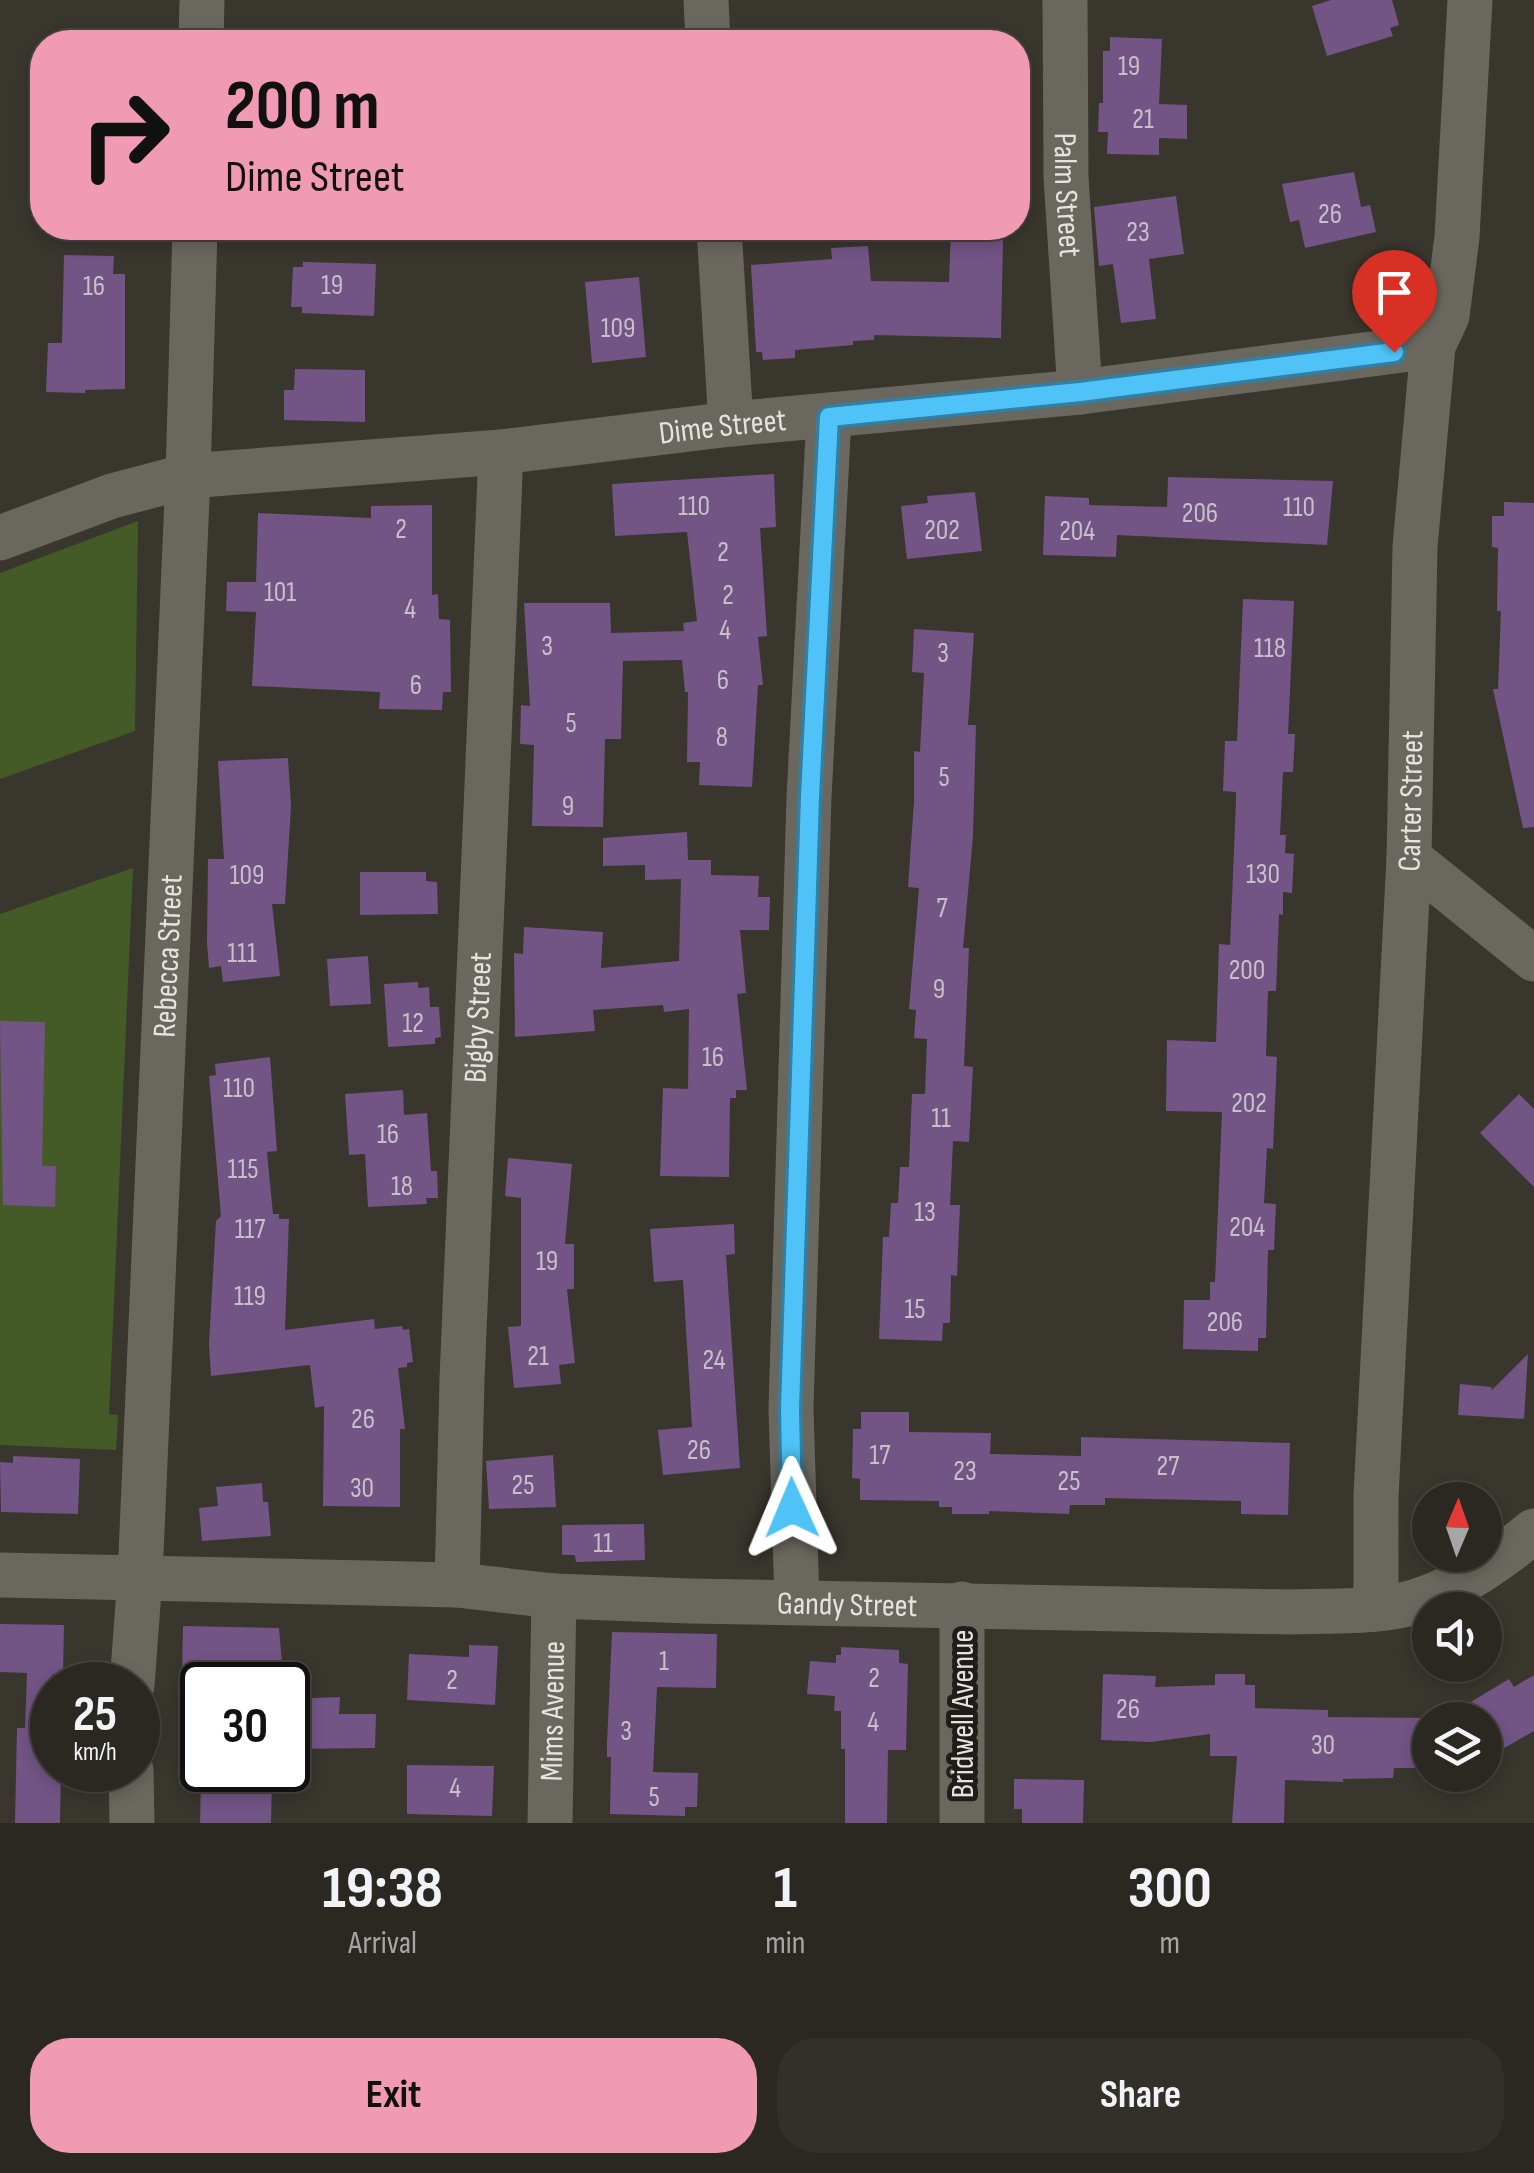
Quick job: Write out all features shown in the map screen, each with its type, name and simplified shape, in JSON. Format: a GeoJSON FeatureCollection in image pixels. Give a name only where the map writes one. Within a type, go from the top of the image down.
{"type":"FeatureCollection","features":[{"type":"Feature","properties":{"kind":"street"},"geometry":{"type":"LineString","coordinates":[[201,30],[202,0]]}},
{"type":"Feature","properties":{"kind":"street"},"geometry":{"type":"LineString","coordinates":[[706,0],[707,30]]}},
{"type":"Feature","properties":{"kind":"street","name":"Palm Street"},"geometry":{"type":"LineString","coordinates":[[1065,0],[1066,178],[1080,392]]}},
{"type":"Feature","properties":{"kind":"street","name":"Carter Street"},"geometry":{"type":"LineString","coordinates":[[1376,1608],[1376,1496],[1410,858],[1415,547],[1433,346],[1447,316],[1457,237],[1470,0]]}},
{"type":"Feature","properties":{"kind":"street","name":"Rebecca Street"},"geometry":{"type":"LineString","coordinates":[[134,1662],[196,240]]}},
{"type":"Feature","properties":{"kind":"street"},"geometry":{"type":"LineString","coordinates":[[720,240],[731,424]]}},
{"type":"Feature","properties":{"kind":"street","name":"Dime Street"},"geometry":{"type":"LineString","coordinates":[[0,538],[112,496],[188,476],[501,452],[731,424],[1080,392],[1433,346]]}},
{"type":"Feature","properties":{"kind":"street"},"geometry":{"type":"LineString","coordinates":[[797,1602],[790,1409],[810,797],[829,417]]}},
{"type":"Feature","properties":{"kind":"street","name":"Bigby Street"},"geometry":{"type":"LineString","coordinates":[[457,1585],[501,452]]}},
{"type":"Feature","properties":{"kind":"street"},"geometry":{"type":"LineString","coordinates":[[1410,858],[1534,960]]}},
{"type":"Feature","properties":{"kind":"street","name":"Gandy Street"},"geometry":{"type":"LineString","coordinates":[[0,1575],[457,1585],[554,1596],[1292,1612],[1376,1608],[1425,1600],[1506,1554],[1534,1532]]}},
{"type":"Feature","properties":{"kind":"street","name":"Mims Avenue"},"geometry":{"type":"LineString","coordinates":[[550,1823],[554,1596]]}},
{"type":"Feature","properties":{"kind":"street","name":"Bridwell Avenue"},"geometry":{"type":"LineString","coordinates":[[962,1604],[962,1823]]}},
{"type":"Feature","properties":{"kind":"street"},"geometry":{"type":"LineString","coordinates":[[132,1792],[132,1823]]}},
{"type":"Feature","properties":{"kind":"green space"},"geometry":{"type":"Polygon","coordinates":[[[138,521],[135,731],[0,779],[0,573],[138,521]]]}},
{"type":"Feature","properties":{"kind":"green space"},"geometry":{"type":"Polygon","coordinates":[[[133,868],[109,1414],[118,1415],[116,1450],[0,1445],[0,914],[133,868]]]}},
{"type":"Feature","properties":{"kind":"building"},"geometry":{"type":"Polygon","coordinates":[[[1331,0],[1392,0],[1399,25],[1390,28],[1393,36],[1327,56],[1312,6],[1331,0]]]}},
{"type":"Feature","properties":{"kind":"building"},"geometry":{"type":"Polygon","coordinates":[[[1110,37],[1162,39],[1159,104],[1187,105],[1187,139],[1159,138],[1159,155],[1107,154],[1108,132],[1098,132],[1099,103],[1103,103],[1103,51],[1110,51],[1110,37]]]}},
{"type":"Feature","properties":{"kind":"building"},"geometry":{"type":"Polygon","coordinates":[[[1354,172],[1361,207],[1370,205],[1376,232],[1305,248],[1299,220],[1290,222],[1282,184],[1354,172]]]}},
{"type":"Feature","properties":{"kind":"building"},"geometry":{"type":"Polygon","coordinates":[[[1176,196],[1184,254],[1149,259],[1156,319],[1121,323],[1113,264],[1099,266],[1094,207],[1176,196]]]}},
{"type":"Feature","properties":{"kind":"building"},"geometry":{"type":"Polygon","coordinates":[[[951,240],[1003,240],[1001,338],[874,335],[874,340],[853,341],[853,345],[795,350],[795,358],[763,360],[762,352],[756,352],[751,265],[832,259],[831,248],[868,246],[871,281],[949,282],[951,240]]]}},
{"type":"Feature","properties":{"kind":"building"},"geometry":{"type":"Polygon","coordinates":[[[64,255],[114,256],[113,274],[125,274],[125,389],[46,392],[48,343],[62,343],[64,255]]]}},
{"type":"Feature","properties":{"kind":"building"},"geometry":{"type":"Polygon","coordinates":[[[303,262],[376,264],[374,316],[302,313],[302,307],[291,307],[293,267],[303,267],[303,262]]]}},
{"type":"Feature","properties":{"kind":"building"},"geometry":{"type":"Polygon","coordinates":[[[639,277],[646,357],[592,363],[585,282],[639,277]]]}},
{"type":"Feature","properties":{"kind":"building"},"geometry":{"type":"Polygon","coordinates":[[[295,369],[365,370],[365,422],[284,420],[284,390],[294,390],[295,369]]]}},
{"type":"Feature","properties":{"kind":"building"},"geometry":{"type":"Polygon","coordinates":[[[774,474],[776,527],[760,528],[767,636],[758,637],[763,685],[758,685],[752,787],[699,785],[700,762],[687,762],[688,692],[682,660],[623,661],[621,739],[605,739],[603,827],[532,826],[534,745],[520,744],[521,705],[530,706],[524,603],[610,603],[611,633],[684,631],[683,623],[697,621],[687,532],[615,536],[612,484],[774,474]]]}},
{"type":"Feature","properties":{"kind":"building"},"geometry":{"type":"Polygon","coordinates":[[[1168,477],[1333,481],[1327,545],[1117,535],[1116,557],[1043,555],[1045,496],[1089,498],[1089,505],[1167,507],[1168,477]]]}},
{"type":"Feature","properties":{"kind":"building"},"geometry":{"type":"Polygon","coordinates":[[[975,492],[982,551],[907,559],[901,506],[928,503],[927,496],[975,492]]]}},
{"type":"Feature","properties":{"kind":"building"},"geometry":{"type":"Polygon","coordinates":[[[1504,502],[1534,503],[1534,827],[1523,828],[1493,689],[1498,689],[1501,611],[1497,611],[1498,548],[1492,547],[1492,516],[1504,516],[1504,502]]]}},
{"type":"Feature","properties":{"kind":"building"},"geometry":{"type":"Polygon","coordinates":[[[432,505],[432,595],[438,594],[439,619],[450,620],[451,692],[443,692],[442,710],[379,709],[380,692],[252,686],[256,612],[226,611],[227,582],[256,582],[258,513],[371,518],[371,506],[432,505]]]}},
{"type":"Feature","properties":{"kind":"building"},"geometry":{"type":"Polygon","coordinates":[[[1243,599],[1294,601],[1288,734],[1295,734],[1293,772],[1283,772],[1280,835],[1286,835],[1285,853],[1294,854],[1292,893],[1283,892],[1276,991],[1268,991],[1266,1056],[1277,1057],[1273,1149],[1267,1148],[1264,1203],[1276,1204],[1274,1250],[1268,1250],[1266,1338],[1258,1338],[1258,1351],[1183,1349],[1184,1300],[1210,1300],[1210,1282],[1215,1282],[1222,1112],[1166,1111],[1167,1040],[1216,1042],[1219,944],[1230,945],[1236,802],[1236,792],[1223,791],[1225,741],[1237,741],[1243,599]]]}},
{"type":"Feature","properties":{"kind":"building"},"geometry":{"type":"Polygon","coordinates":[[[914,629],[974,633],[968,725],[976,725],[973,836],[963,948],[969,948],[964,1066],[973,1067],[969,1142],[953,1141],[950,1205],[960,1205],[957,1276],[951,1275],[950,1323],[943,1323],[942,1341],[879,1339],[883,1237],[889,1237],[891,1203],[898,1203],[900,1167],[909,1167],[912,1094],[925,1094],[927,1039],[914,1038],[916,1010],[909,1009],[919,888],[908,887],[914,751],[920,752],[924,673],[912,672],[914,629]]]}},
{"type":"Feature","properties":{"kind":"building"},"geometry":{"type":"Polygon","coordinates":[[[288,758],[291,807],[285,904],[272,904],[280,976],[223,982],[221,966],[209,968],[207,943],[208,859],[224,859],[218,761],[288,758]]]}},
{"type":"Feature","properties":{"kind":"building"},"geometry":{"type":"Polygon","coordinates":[[[687,832],[688,860],[711,860],[711,875],[759,876],[758,897],[770,897],[769,930],[740,930],[746,993],[737,994],[747,1090],[736,1090],[736,1098],[730,1098],[729,1177],[660,1176],[663,1088],[688,1089],[689,1009],[664,1012],[663,1005],[593,1010],[595,1031],[515,1037],[514,953],[523,954],[524,927],[603,932],[601,968],[679,961],[681,879],[645,880],[645,865],[603,866],[603,838],[687,832]]]}},
{"type":"Feature","properties":{"kind":"building"},"geometry":{"type":"Polygon","coordinates":[[[360,872],[426,872],[426,881],[437,882],[438,914],[360,915],[360,872]]]}},
{"type":"Feature","properties":{"kind":"building"},"geometry":{"type":"Polygon","coordinates":[[[368,956],[371,1004],[330,1006],[327,959],[368,956]]]}},
{"type":"Feature","properties":{"kind":"building"},"geometry":{"type":"Polygon","coordinates":[[[418,982],[418,988],[429,987],[430,1007],[439,1007],[441,1037],[435,1038],[435,1044],[388,1047],[384,984],[418,982]]]}},
{"type":"Feature","properties":{"kind":"building"},"geometry":{"type":"Polygon","coordinates":[[[0,1021],[45,1022],[42,1166],[56,1166],[55,1207],[3,1205],[0,1021]]]}},
{"type":"Feature","properties":{"kind":"building"},"geometry":{"type":"Polygon","coordinates":[[[270,1057],[277,1151],[267,1152],[273,1214],[289,1219],[285,1330],[374,1319],[375,1329],[409,1329],[413,1362],[398,1368],[405,1429],[400,1429],[400,1507],[323,1506],[324,1406],[315,1408],[310,1365],[211,1376],[209,1344],[216,1221],[221,1216],[209,1076],[216,1075],[215,1064],[270,1057]]]}},
{"type":"Feature","properties":{"kind":"building"},"geometry":{"type":"Polygon","coordinates":[[[403,1090],[404,1115],[427,1113],[431,1171],[437,1171],[438,1198],[426,1198],[427,1204],[368,1207],[365,1154],[349,1155],[345,1094],[403,1090]]]}},
{"type":"Feature","properties":{"kind":"building"},"geometry":{"type":"Polygon","coordinates":[[[1519,1094],[1534,1109],[1534,1187],[1480,1133],[1519,1094]]]}},
{"type":"Feature","properties":{"kind":"building"},"geometry":{"type":"Polygon","coordinates":[[[508,1158],[572,1164],[565,1244],[574,1244],[574,1289],[567,1289],[575,1363],[559,1365],[561,1384],[514,1388],[508,1327],[521,1326],[521,1198],[505,1196],[508,1158]]]}},
{"type":"Feature","properties":{"kind":"building"},"geometry":{"type":"Polygon","coordinates":[[[734,1224],[735,1254],[726,1255],[740,1468],[663,1475],[658,1430],[692,1427],[683,1280],[654,1282],[650,1229],[734,1224]]]}},
{"type":"Feature","properties":{"kind":"building"},"geometry":{"type":"Polygon","coordinates":[[[1528,1354],[1524,1419],[1458,1415],[1460,1384],[1492,1387],[1491,1391],[1528,1354]]]}},
{"type":"Feature","properties":{"kind":"building"},"geometry":{"type":"Polygon","coordinates":[[[861,1412],[909,1412],[909,1432],[991,1433],[990,1454],[1081,1456],[1081,1437],[1290,1443],[1288,1515],[1241,1514],[1241,1501],[1105,1498],[1105,1505],[1070,1505],[1069,1514],[952,1514],[952,1507],[939,1507],[939,1501],[860,1500],[860,1479],[852,1478],[853,1429],[861,1429],[861,1412]]]}},
{"type":"Feature","properties":{"kind":"building"},"geometry":{"type":"Polygon","coordinates":[[[553,1455],[556,1507],[489,1509],[486,1461],[553,1455]]]}},
{"type":"Feature","properties":{"kind":"building"},"geometry":{"type":"Polygon","coordinates":[[[13,1456],[80,1459],[78,1514],[1,1512],[0,1462],[13,1463],[13,1456]]]}},
{"type":"Feature","properties":{"kind":"building"},"geometry":{"type":"Polygon","coordinates":[[[262,1483],[271,1536],[202,1541],[199,1508],[218,1506],[216,1487],[262,1483]]]}},
{"type":"Feature","properties":{"kind":"building"},"geometry":{"type":"Polygon","coordinates":[[[644,1524],[645,1560],[576,1562],[575,1555],[562,1555],[562,1525],[644,1524]]]}},
{"type":"Feature","properties":{"kind":"building"},"geometry":{"type":"Polygon","coordinates":[[[0,1624],[64,1625],[63,1662],[30,1662],[30,1792],[61,1792],[60,1823],[15,1823],[17,1728],[25,1728],[27,1673],[0,1672],[0,1624]]]}},
{"type":"Feature","properties":{"kind":"building"},"geometry":{"type":"Polygon","coordinates":[[[183,1626],[279,1628],[282,1662],[182,1662],[183,1626]]]}},
{"type":"Feature","properties":{"kind":"building"},"geometry":{"type":"Polygon","coordinates":[[[612,1632],[717,1634],[716,1688],[657,1687],[653,1772],[698,1773],[697,1807],[685,1807],[685,1816],[610,1814],[611,1757],[607,1757],[607,1743],[612,1632]]]}},
{"type":"Feature","properties":{"kind":"building"},"geometry":{"type":"Polygon","coordinates":[[[469,1645],[498,1646],[495,1705],[407,1700],[409,1654],[469,1657],[469,1645]]]}},
{"type":"Feature","properties":{"kind":"building"},"geometry":{"type":"Polygon","coordinates":[[[841,1647],[899,1650],[899,1663],[908,1664],[906,1750],[888,1750],[887,1823],[845,1823],[841,1711],[834,1711],[835,1696],[807,1694],[810,1661],[836,1663],[841,1647]]]}},
{"type":"Feature","properties":{"kind":"building"},"geometry":{"type":"Polygon","coordinates":[[[1103,1674],[1156,1676],[1155,1687],[1215,1685],[1215,1674],[1245,1674],[1245,1685],[1255,1685],[1255,1708],[1328,1710],[1328,1717],[1412,1718],[1412,1768],[1394,1768],[1393,1778],[1343,1782],[1285,1780],[1284,1823],[1232,1823],[1237,1756],[1210,1756],[1210,1734],[1151,1742],[1101,1740],[1103,1674]]]}},
{"type":"Feature","properties":{"kind":"building"},"geometry":{"type":"Polygon","coordinates":[[[1534,1675],[1534,1731],[1502,1749],[1502,1702],[1471,1702],[1509,1679],[1514,1687],[1534,1675]]]}},
{"type":"Feature","properties":{"kind":"building"},"geometry":{"type":"Polygon","coordinates":[[[340,1697],[339,1714],[376,1714],[375,1748],[310,1749],[310,1698],[340,1697]]]}},
{"type":"Feature","properties":{"kind":"building"},"geometry":{"type":"Polygon","coordinates":[[[407,1765],[494,1766],[492,1816],[407,1814],[407,1765]]]}},
{"type":"Feature","properties":{"kind":"building"},"geometry":{"type":"Polygon","coordinates":[[[1014,1779],[1084,1780],[1083,1823],[1022,1823],[1022,1809],[1014,1809],[1014,1779]]]}},
{"type":"Feature","properties":{"kind":"building"},"geometry":{"type":"Polygon","coordinates":[[[201,1792],[272,1792],[271,1823],[200,1823],[201,1792]]]}},
{"type":"Feature","properties":{"kind":"route"},"geometry":{"type":"LineString","coordinates":[[792,1508],[790,1409],[810,797],[829,417],[1080,392],[1394,352]]}}]}
